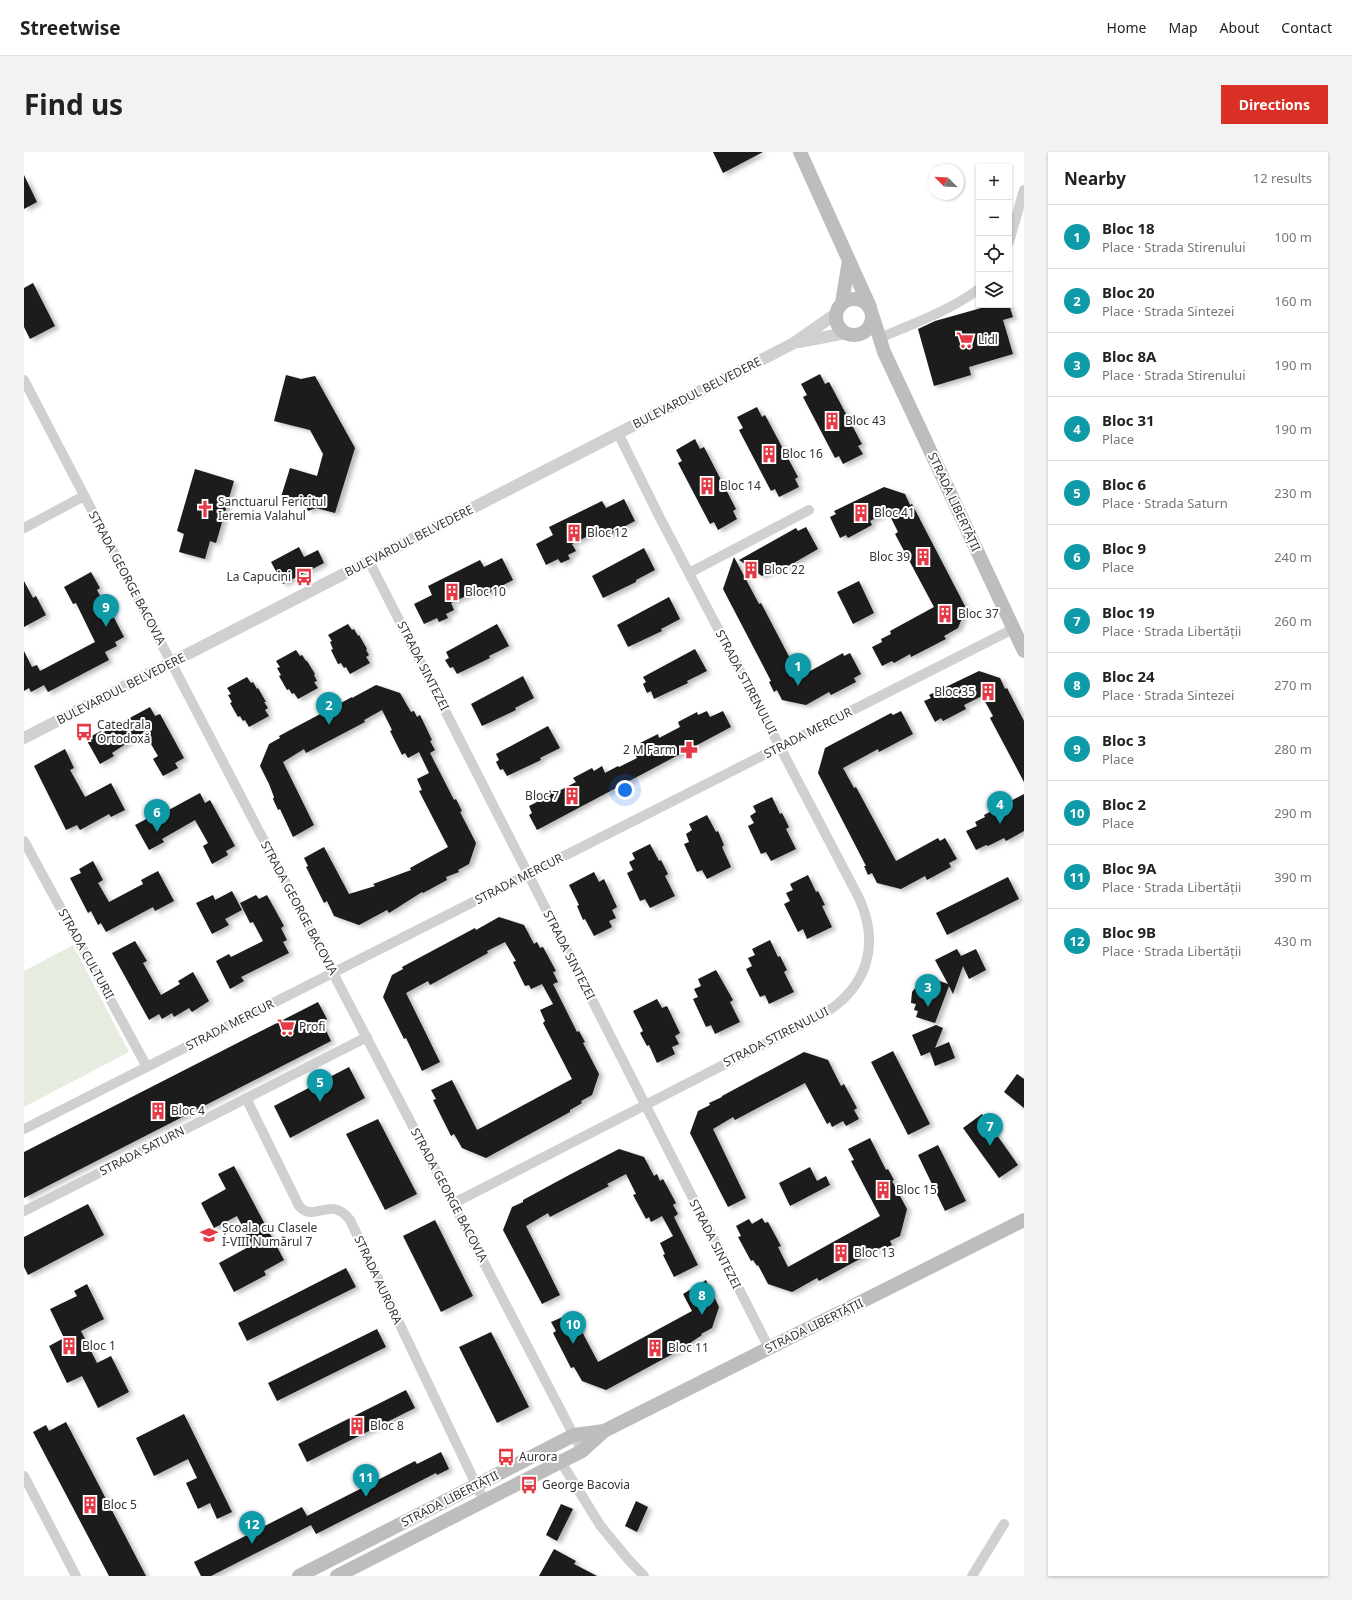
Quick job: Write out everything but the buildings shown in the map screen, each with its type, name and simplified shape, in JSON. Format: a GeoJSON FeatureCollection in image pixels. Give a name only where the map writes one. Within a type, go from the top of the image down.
{"type":"FeatureCollection","features":[{"type":"Feature","properties":{"kind":"main road","name":"STRADA LIBERTĂȚII"},"geometry":{"type":"LineString","coordinates":[[800,152],[871,312],[884,352],[1024,651]]}},
{"type":"Feature","properties":{"kind":"main road"},"geometry":{"type":"LineString","coordinates":[[849,260],[839,308],[838,325],[884,352]]}},
{"type":"Feature","properties":{"kind":"main road"},"geometry":{"type":"LineString","coordinates":[[839,308],[853,298],[865,302],[871,312],[868,329],[852,334]]}},
{"type":"Feature","properties":{"kind":"main road","name":"STRADA LIBERTĂȚII"},"geometry":{"type":"LineString","coordinates":[[337,1576],[561,1462],[582,1450],[604,1431],[1024,1220]]}},
{"type":"Feature","properties":{"kind":"main road","name":"STRADA LIBERTĂȚII"},"geometry":{"type":"LineString","coordinates":[[299,1576],[326,1570],[477,1485],[574,1435],[604,1431]]}},
{"type":"Feature","properties":{"kind":"street"},"geometry":{"type":"LineString","coordinates":[[1011,236],[1024,190]]}},
{"type":"Feature","properties":{"kind":"street"},"geometry":{"type":"LineString","coordinates":[[879,338],[941,312],[976,291]]}},
{"type":"Feature","properties":{"kind":"street","name":"BULEVARDUL BELVEDERE"},"geometry":{"type":"LineString","coordinates":[[24,738],[794,343],[839,308]]}},
{"type":"Feature","properties":{"kind":"street","name":"BULEVARDUL BELVEDERE"},"geometry":{"type":"LineString","coordinates":[[794,343],[852,334]]}},
{"type":"Feature","properties":{"kind":"street","name":"STRADA GEORGE BACOVIA"},"geometry":{"type":"LineString","coordinates":[[24,380],[582,1450]]}},
{"type":"Feature","properties":{"kind":"street","name":"STRADA STIRENULUI"},"geometry":{"type":"LineString","coordinates":[[454,1204],[829,1010],[853,989],[860,979],[868,956],[870,934],[864,909],[689,573],[618,433]]}},
{"type":"Feature","properties":{"kind":"street"},"geometry":{"type":"LineString","coordinates":[[24,528],[84,496]]}},
{"type":"Feature","properties":{"kind":"street"},"geometry":{"type":"LineString","coordinates":[[689,573],[809,510]]}},
{"type":"Feature","properties":{"kind":"street","name":"STRADA SINTEZEI"},"geometry":{"type":"LineString","coordinates":[[369,561],[769,1348]]}},
{"type":"Feature","properties":{"kind":"street","name":"STRADA MERCUR"},"geometry":{"type":"LineString","coordinates":[[24,1129],[1013,629]]}},
{"type":"Feature","properties":{"kind":"street","name":"STRADA CULTURII"},"geometry":{"type":"LineString","coordinates":[[24,841],[147,1067]]}},
{"type":"Feature","properties":{"kind":"street","name":"STRADA SATURN"},"geometry":{"type":"LineString","coordinates":[[24,1211],[367,1037]]}},
{"type":"Feature","properties":{"kind":"street","name":"STRADA AURORA"},"geometry":{"type":"LineString","coordinates":[[246,1098],[299,1206],[308,1213],[327,1208],[334,1209],[345,1214],[350,1220],[484,1501]]}},
{"type":"Feature","properties":{"kind":"street"},"geometry":{"type":"LineString","coordinates":[[561,1462],[600,1525],[644,1576]]}},
{"type":"Feature","properties":{"kind":"street"},"geometry":{"type":"LineString","coordinates":[[24,1476],[76,1576]]}},
{"type":"Feature","properties":{"kind":"street"},"geometry":{"type":"LineString","coordinates":[[972,1576],[1004,1524]]}},
{"type":"Feature","properties":{"kind":"shaded area"},"geometry":{"type":"Polygon","coordinates":[[[73,945],[129,1052],[24,1107],[24,971],[73,945]]]}},
{"type":"Feature","properties":{"kind":"place","name":"Lidl"},"geometry":{"type":"Point","coordinates":[965,340]}},
{"type":"Feature","properties":{"kind":"place","name":"Bloc 43"},"geometry":{"type":"Point","coordinates":[832,421]}},
{"type":"Feature","properties":{"kind":"place","name":"Bloc 16"},"geometry":{"type":"Point","coordinates":[769,454]}},
{"type":"Feature","properties":{"kind":"place","name":"Bloc 14"},"geometry":{"type":"Point","coordinates":[707,486]}},
{"type":"Feature","properties":{"kind":"place","name":"Sanctuarul Fericitul Ieremia Valahul"},"geometry":{"type":"Point","coordinates":[205,509]}},
{"type":"Feature","properties":{"kind":"place","name":"Bloc 41"},"geometry":{"type":"Point","coordinates":[861,513]}},
{"type":"Feature","properties":{"kind":"place","name":"Bloc 12"},"geometry":{"type":"Point","coordinates":[574,533]}},
{"type":"Feature","properties":{"kind":"place","name":"Bloc 39"},"geometry":{"type":"Point","coordinates":[923,557]}},
{"type":"Feature","properties":{"kind":"place","name":"Bloc 22"},"geometry":{"type":"Point","coordinates":[751,570]}},
{"type":"Feature","properties":{"kind":"place","name":"La Capucini"},"geometry":{"type":"Point","coordinates":[304,577]}},
{"type":"Feature","properties":{"kind":"place","name":"Bloc 10"},"geometry":{"type":"Point","coordinates":[452,592]}},
{"type":"Feature","properties":{"kind":"place","name":"Bloc 37"},"geometry":{"type":"Point","coordinates":[945,614]}},
{"type":"Feature","properties":{"kind":"place","name":"Bloc 3"},"geometry":{"type":"Point","coordinates":[106,627]}},
{"type":"Feature","properties":{"kind":"place","name":"Bloc 18"},"geometry":{"type":"Point","coordinates":[798,686]}},
{"type":"Feature","properties":{"kind":"place","name":"Bloc 35"},"geometry":{"type":"Point","coordinates":[988,692]}},
{"type":"Feature","properties":{"kind":"place","name":"Bloc 20"},"geometry":{"type":"Point","coordinates":[329,725]}},
{"type":"Feature","properties":{"kind":"place","name":"Catedrala Ortodoxă"},"geometry":{"type":"Point","coordinates":[84,732]}},
{"type":"Feature","properties":{"kind":"place","name":"2 M Farm"},"geometry":{"type":"Point","coordinates":[689,750]}},
{"type":"Feature","properties":{"kind":"place","name":"Bloc 7"},"geometry":{"type":"Point","coordinates":[572,796]}},
{"type":"Feature","properties":{"kind":"place","name":"Bloc 31"},"geometry":{"type":"Point","coordinates":[1000,824]}},
{"type":"Feature","properties":{"kind":"place","name":"Bloc 9"},"geometry":{"type":"Point","coordinates":[157,832]}},
{"type":"Feature","properties":{"kind":"place","name":"Bloc 8A"},"geometry":{"type":"Point","coordinates":[928,1007]}},
{"type":"Feature","properties":{"kind":"place","name":"Profi"},"geometry":{"type":"Point","coordinates":[286,1027]}},
{"type":"Feature","properties":{"kind":"place","name":"Bloc 6"},"geometry":{"type":"Point","coordinates":[320,1102]}},
{"type":"Feature","properties":{"kind":"place","name":"Bloc 4"},"geometry":{"type":"Point","coordinates":[158,1111]}},
{"type":"Feature","properties":{"kind":"place","name":"Bloc 19"},"geometry":{"type":"Point","coordinates":[990,1146]}},
{"type":"Feature","properties":{"kind":"place","name":"Bloc 15"},"geometry":{"type":"Point","coordinates":[883,1190]}},
{"type":"Feature","properties":{"kind":"place","name":"Școala cu Clasele I-VIII Numărul 7"},"geometry":{"type":"Point","coordinates":[209,1235]}},
{"type":"Feature","properties":{"kind":"place","name":"Bloc 13"},"geometry":{"type":"Point","coordinates":[841,1253]}},
{"type":"Feature","properties":{"kind":"place","name":"Bloc 24"},"geometry":{"type":"Point","coordinates":[702,1315]}},
{"type":"Feature","properties":{"kind":"place","name":"Bloc 2"},"geometry":{"type":"Point","coordinates":[573,1344]}},
{"type":"Feature","properties":{"kind":"place","name":"Bloc 1"},"geometry":{"type":"Point","coordinates":[69,1346]}},
{"type":"Feature","properties":{"kind":"place","name":"Bloc 11"},"geometry":{"type":"Point","coordinates":[655,1348]}},
{"type":"Feature","properties":{"kind":"place","name":"Bloc 8"},"geometry":{"type":"Point","coordinates":[357,1426]}},
{"type":"Feature","properties":{"kind":"place","name":"Aurora"},"geometry":{"type":"Point","coordinates":[506,1457]}},
{"type":"Feature","properties":{"kind":"place","name":"George Bacovia"},"geometry":{"type":"Point","coordinates":[529,1485]}},
{"type":"Feature","properties":{"kind":"place","name":"Bloc 9A"},"geometry":{"type":"Point","coordinates":[366,1497]}},
{"type":"Feature","properties":{"kind":"place","name":"Bloc 5"},"geometry":{"type":"Point","coordinates":[90,1505]}},
{"type":"Feature","properties":{"kind":"place","name":"Bloc 9B"},"geometry":{"type":"Point","coordinates":[252,1544]}}]}
